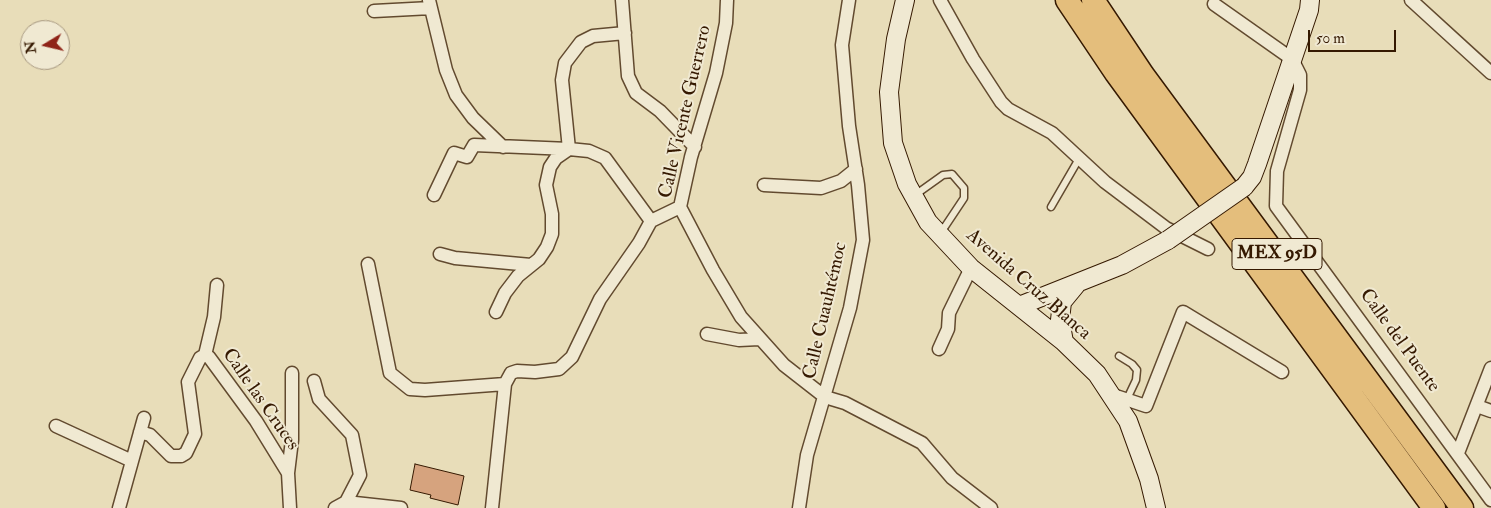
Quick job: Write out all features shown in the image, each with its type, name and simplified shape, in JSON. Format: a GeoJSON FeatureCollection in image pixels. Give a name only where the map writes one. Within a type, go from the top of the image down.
{"type":"FeatureCollection","features":[{"type":"Feature","properties":{"kind":"highway","name":"MEX 95D"},"geometry":{"type":"LineString","coordinates":[[1067,0],[1116,73],[1434,508]]}},
{"type":"Feature","properties":{"kind":"highway","name":"MEX 95D"},"geometry":{"type":"LineString","coordinates":[[1093,0],[1143,75],[1462,508]]}},
{"type":"Feature","properties":{"kind":"main road","name":"Avenida Cruz Blanca"},"geometry":{"type":"LineString","coordinates":[[905,0],[896,39],[888,92],[893,143],[914,195],[928,222],[972,268],[1064,342],[1120,397],[1149,479],[1156,508]]}},
{"type":"Feature","properties":{"kind":"main road"},"geometry":{"type":"LineString","coordinates":[[1019,306],[1122,265],[1167,234],[1244,187],[1252,177],[1309,10],[1310,0]]}},
{"type":"Feature","properties":{"kind":"main road"},"geometry":{"type":"LineString","coordinates":[[1064,342],[1060,320],[1062,302],[1077,284]]}},
{"type":"Feature","properties":{"kind":"street"},"geometry":{"type":"LineString","coordinates":[[622,0],[628,76],[636,93],[660,111],[695,147]]}},
{"type":"Feature","properties":{"kind":"street","name":"Calle Vicente Guerrero"},"geometry":{"type":"LineString","coordinates":[[727,0],[726,23],[716,73],[695,147],[690,157],[680,207],[712,270],[759,340],[784,365],[825,397],[845,403],[922,443],[952,478],[991,508]]}},
{"type":"Feature","properties":{"kind":"street","name":"Calle Cuauhtémoc"},"geometry":{"type":"LineString","coordinates":[[800,508],[808,455],[850,308],[863,240],[856,169],[849,126],[842,45],[849,0]]}},
{"type":"Feature","properties":{"kind":"street"},"geometry":{"type":"LineString","coordinates":[[940,0],[972,59],[1000,102],[1008,109],[1052,133],[1080,157],[1104,182],[1167,234],[1208,249]]}},
{"type":"Feature","properties":{"kind":"street"},"geometry":{"type":"LineString","coordinates":[[1411,0],[1491,73]]}},
{"type":"Feature","properties":{"kind":"street"},"geometry":{"type":"LineString","coordinates":[[374,10],[430,4],[446,70],[456,95],[473,118],[503,146]]}},
{"type":"Feature","properties":{"kind":"street"},"geometry":{"type":"LineString","coordinates":[[1214,4],[1292,59]]}},
{"type":"Feature","properties":{"kind":"street"},"geometry":{"type":"LineString","coordinates":[[569,149],[562,80],[565,63],[582,42],[593,36],[624,33]]}},
{"type":"Feature","properties":{"kind":"street","name":"Calle del Puente"},"geometry":{"type":"LineString","coordinates":[[1292,59],[1300,75],[1300,90],[1277,171],[1276,206],[1491,500]]}},
{"type":"Feature","properties":{"kind":"street"},"geometry":{"type":"LineString","coordinates":[[434,195],[454,153],[466,157],[474,145],[569,149],[589,151],[605,158],[651,221],[680,207]]}},
{"type":"Feature","properties":{"kind":"street"},"geometry":{"type":"LineString","coordinates":[[496,312],[505,294],[518,276],[539,259],[552,234],[552,214],[546,185],[550,167],[556,158],[569,149]]}},
{"type":"Feature","properties":{"kind":"street"},"geometry":{"type":"LineString","coordinates":[[764,185],[821,188],[841,181],[856,169]]}},
{"type":"Feature","properties":{"kind":"street","name":"Calle Vicente Guerrero"},"geometry":{"type":"LineString","coordinates":[[505,384],[511,374],[517,371],[535,372],[559,369],[572,357],[600,299],[639,243],[651,221]]}},
{"type":"Feature","properties":{"kind":"street"},"geometry":{"type":"LineString","coordinates":[[440,254],[455,258],[531,266]]}},
{"type":"Feature","properties":{"kind":"street"},"geometry":{"type":"LineString","coordinates":[[368,264],[390,372],[410,388],[426,390],[505,384],[492,508]]}},
{"type":"Feature","properties":{"kind":"street"},"geometry":{"type":"LineString","coordinates":[[939,349],[948,329],[949,314],[972,268]]}},
{"type":"Feature","properties":{"kind":"street"},"geometry":{"type":"LineString","coordinates":[[205,355],[214,317],[217,285]]}},
{"type":"Feature","properties":{"kind":"street"},"geometry":{"type":"LineString","coordinates":[[1120,397],[1146,406],[1183,312],[1282,372]]}},
{"type":"Feature","properties":{"kind":"street"},"geometry":{"type":"LineString","coordinates":[[707,334],[739,340],[759,340]]}},
{"type":"Feature","properties":{"kind":"street","name":"Calle las Cruces"},"geometry":{"type":"LineString","coordinates":[[140,432],[150,435],[171,456],[181,456],[186,453],[195,434],[188,382],[200,358],[205,355],[209,357],[256,421],[288,473],[290,508]]}},
{"type":"Feature","properties":{"kind":"street"},"geometry":{"type":"LineString","coordinates":[[1458,453],[1491,368]]}},
{"type":"Feature","properties":{"kind":"street"},"geometry":{"type":"LineString","coordinates":[[288,473],[292,440],[292,373]]}},
{"type":"Feature","properties":{"kind":"street"},"geometry":{"type":"LineString","coordinates":[[314,381],[319,399],[352,435],[360,475],[340,505]]}},
{"type":"Feature","properties":{"kind":"street"},"geometry":{"type":"LineString","coordinates":[[1477,406],[1491,411]]}},
{"type":"Feature","properties":{"kind":"street"},"geometry":{"type":"LineString","coordinates":[[119,508],[144,418]]}},
{"type":"Feature","properties":{"kind":"street"},"geometry":{"type":"LineString","coordinates":[[56,426],[132,461]]}},
{"type":"Feature","properties":{"kind":"street"},"geometry":{"type":"LineString","coordinates":[[340,505],[401,508]]}},
{"type":"Feature","properties":{"kind":"lane"},"geometry":{"type":"LineString","coordinates":[[1051,207],[1080,157]]}},
{"type":"Feature","properties":{"kind":"lane"},"geometry":{"type":"LineString","coordinates":[[914,195],[943,175],[952,174],[964,188],[964,198],[940,234]]}},
{"type":"Feature","properties":{"kind":"lane"},"geometry":{"type":"LineString","coordinates":[[1118,356],[1132,364],[1137,370],[1136,380],[1120,397]]}},
{"type":"Feature","properties":{"kind":"building"},"geometry":{"type":"Polygon","coordinates":[[[415,464],[464,476],[458,505],[430,498],[431,495],[410,490],[415,464]]]}}]}
